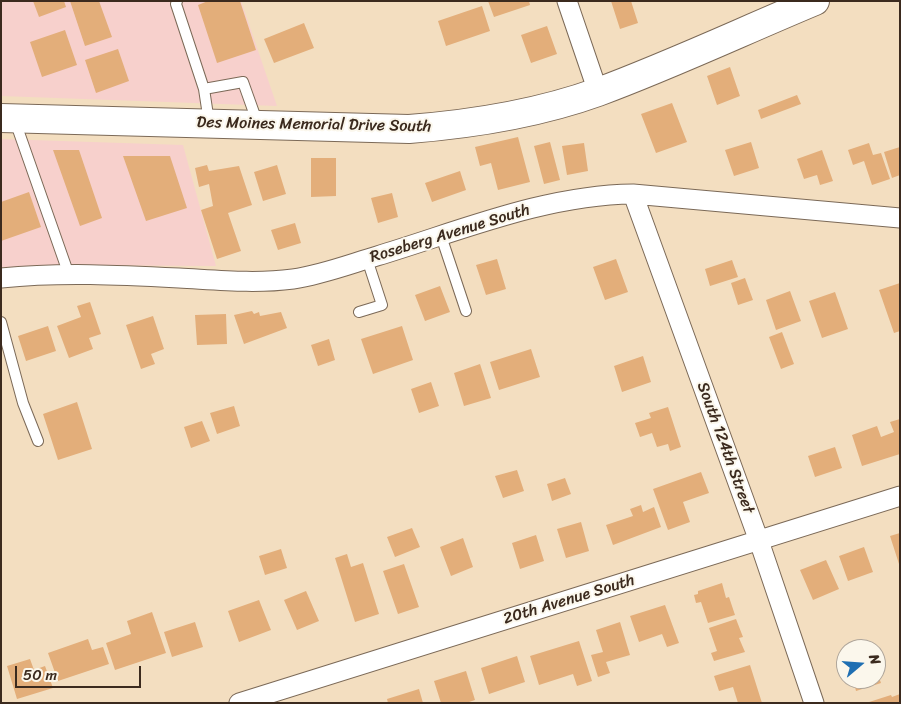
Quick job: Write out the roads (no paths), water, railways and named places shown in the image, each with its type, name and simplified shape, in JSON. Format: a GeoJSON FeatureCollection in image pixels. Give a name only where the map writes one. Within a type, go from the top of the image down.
{"type":"FeatureCollection","features":[{"type":"Feature","properties":{"kind":"main road","name":"Des Moines Memorial Drive South"},"geometry":{"type":"LineString","coordinates":[[8,118],[409,129],[460,125],[530,111],[598,92],[814,1]]}},
{"type":"Feature","properties":{"kind":"street"},"geometry":{"type":"LineString","coordinates":[[567,1],[598,92]]}},
{"type":"Feature","properties":{"kind":"street","name":"Roseberg Avenue South"},"geometry":{"type":"LineString","coordinates":[[1,278],[69,274],[251,282],[294,279],[560,202],[601,194],[633,194],[900,218]]}},
{"type":"Feature","properties":{"kind":"street","name":"South 124th Street"},"geometry":{"type":"LineString","coordinates":[[633,194],[759,541],[814,703]]}},
{"type":"Feature","properties":{"kind":"street","name":"20th Avenue South"},"geometry":{"type":"LineString","coordinates":[[238,703],[281,696],[900,496]]}},
{"type":"Feature","properties":{"kind":"lane"},"geometry":{"type":"LineString","coordinates":[[177,1],[176,4],[204,88],[209,124]]}},
{"type":"Feature","properties":{"kind":"lane"},"geometry":{"type":"LineString","coordinates":[[204,88],[243,82],[258,125]]}},
{"type":"Feature","properties":{"kind":"lane"},"geometry":{"type":"LineString","coordinates":[[8,118],[69,274]]}},
{"type":"Feature","properties":{"kind":"lane"},"geometry":{"type":"LineString","coordinates":[[441,236],[466,311]]}},
{"type":"Feature","properties":{"kind":"lane"},"geometry":{"type":"LineString","coordinates":[[359,312],[382,305],[367,259]]}},
{"type":"Feature","properties":{"kind":"lane"},"geometry":{"type":"LineString","coordinates":[[1,322],[23,403],[38,441]]}}]}
